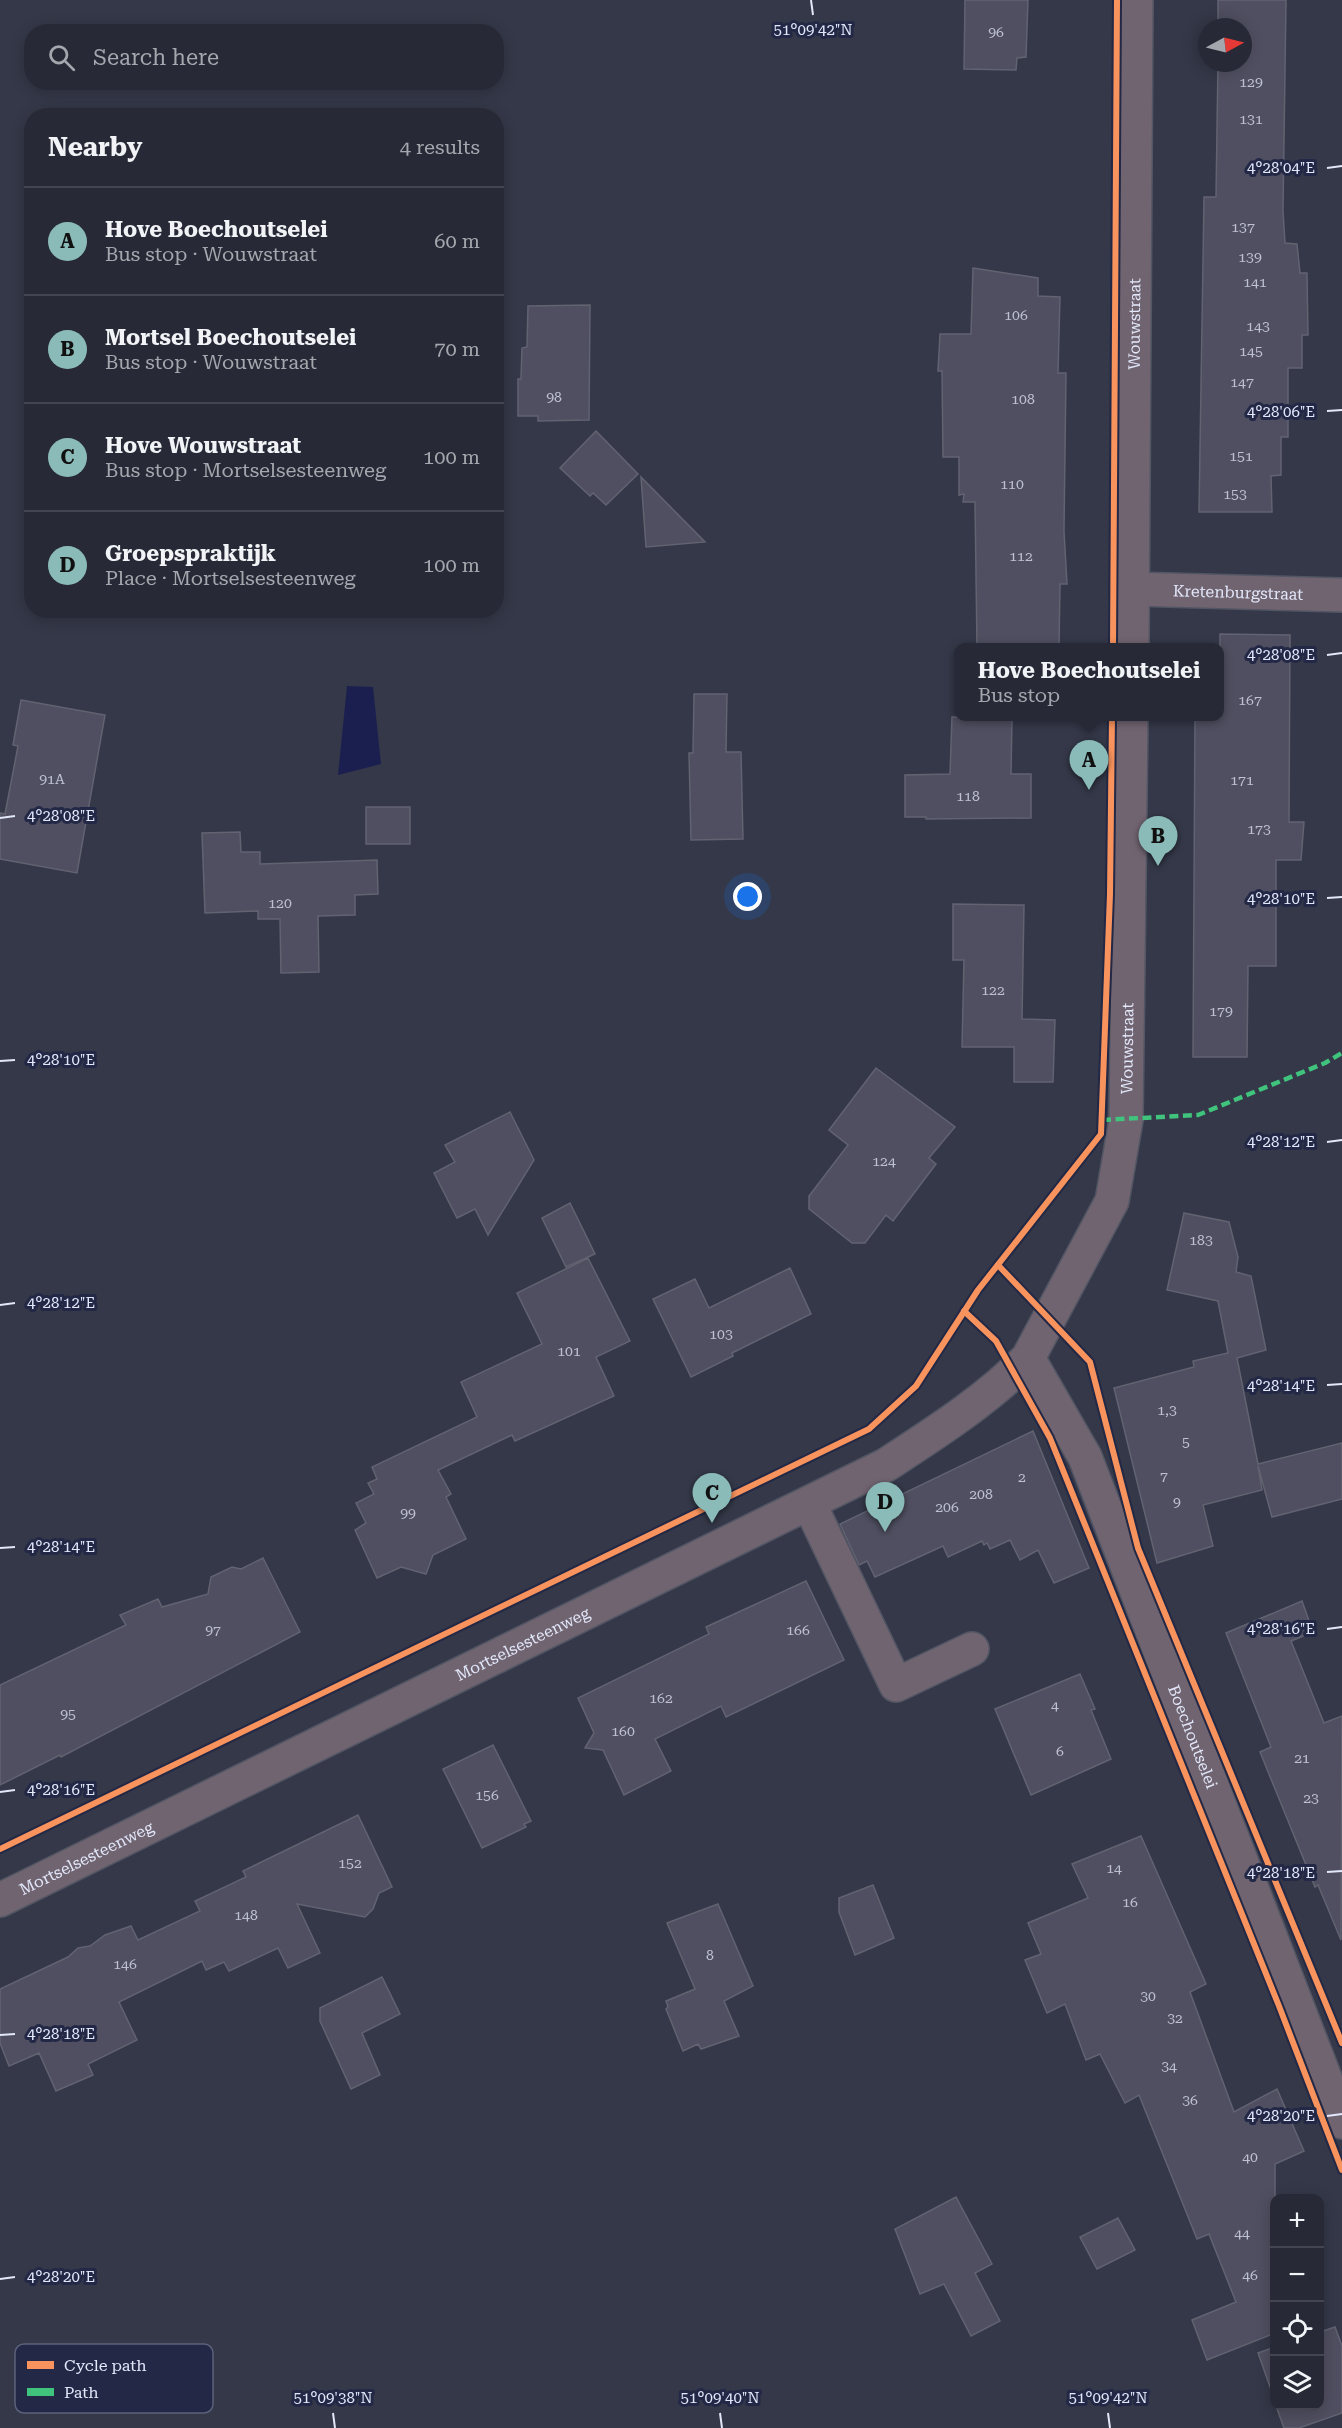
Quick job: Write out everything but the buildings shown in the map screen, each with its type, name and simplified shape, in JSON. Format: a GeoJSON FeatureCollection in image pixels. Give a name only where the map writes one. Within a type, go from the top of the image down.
{"type":"FeatureCollection","features":[{"type":"Feature","properties":{"kind":"street","name":"Wouwstraat"},"geometry":{"type":"LineString","coordinates":[[1132,643],[1136,0]]}},
{"type":"Feature","properties":{"kind":"street","name":"Kretenburgstraat"},"geometry":{"type":"LineString","coordinates":[[1133,589],[1342,595]]}},
{"type":"Feature","properties":{"kind":"street","name":"Wouwstraat"},"geometry":{"type":"LineString","coordinates":[[1028,1358],[1112,1201],[1126,1120],[1131,721]]}},
{"type":"Feature","properties":{"kind":"street","name":"Mortselsesteenweg"},"geometry":{"type":"LineString","coordinates":[[0,1900],[886,1465],[937,1432],[1014,1373],[1028,1358]]}},
{"type":"Feature","properties":{"kind":"street","name":"Boechoutselei"},"geometry":{"type":"LineString","coordinates":[[1028,1358],[1085,1457],[1342,2122]]}},
{"type":"Feature","properties":{"kind":"street"},"geometry":{"type":"LineString","coordinates":[[809,1503],[896,1685],[972,1649]]}},
{"type":"Feature","properties":{"kind":"shaded area"},"geometry":{"type":"Polygon","coordinates":[[[347,686],[373,687],[381,764],[338,775],[347,686]]]}},
{"type":"Feature","properties":{"kind":"marked path"},"geometry":{"type":"LineString","coordinates":[[1102,1120],[1198,1115],[1325,1063],[1342,1053]]}},
{"type":"Feature","properties":{"kind":"cycle path"},"geometry":{"type":"LineString","coordinates":[[1113,643],[1117,0]]}},
{"type":"Feature","properties":{"kind":"cycle path"},"geometry":{"type":"LineString","coordinates":[[0,1849],[869,1429],[916,1386],[978,1290],[1101,1134],[1110,894],[1112,721]]}},
{"type":"Feature","properties":{"kind":"cycle path"},"geometry":{"type":"LineString","coordinates":[[998,1265],[1090,1362],[1138,1548],[1342,2043]]}},
{"type":"Feature","properties":{"kind":"cycle path"},"geometry":{"type":"LineString","coordinates":[[964,1311],[996,1341],[1050,1438],[1279,2006],[1342,2170]]}},
{"type":"Feature","properties":{"kind":"place","name":"Hove Boechoutselei"},"geometry":{"type":"Point","coordinates":[1089,790]}},
{"type":"Feature","properties":{"kind":"place","name":"Mortsel Boechoutselei"},"geometry":{"type":"Point","coordinates":[1158,866]}},
{"type":"Feature","properties":{"kind":"place","name":"Hove Wouwstraat"},"geometry":{"type":"Point","coordinates":[712,1523]}},
{"type":"Feature","properties":{"kind":"place","name":"Groepspraktijk"},"geometry":{"type":"Point","coordinates":[885,1532]}}]}
